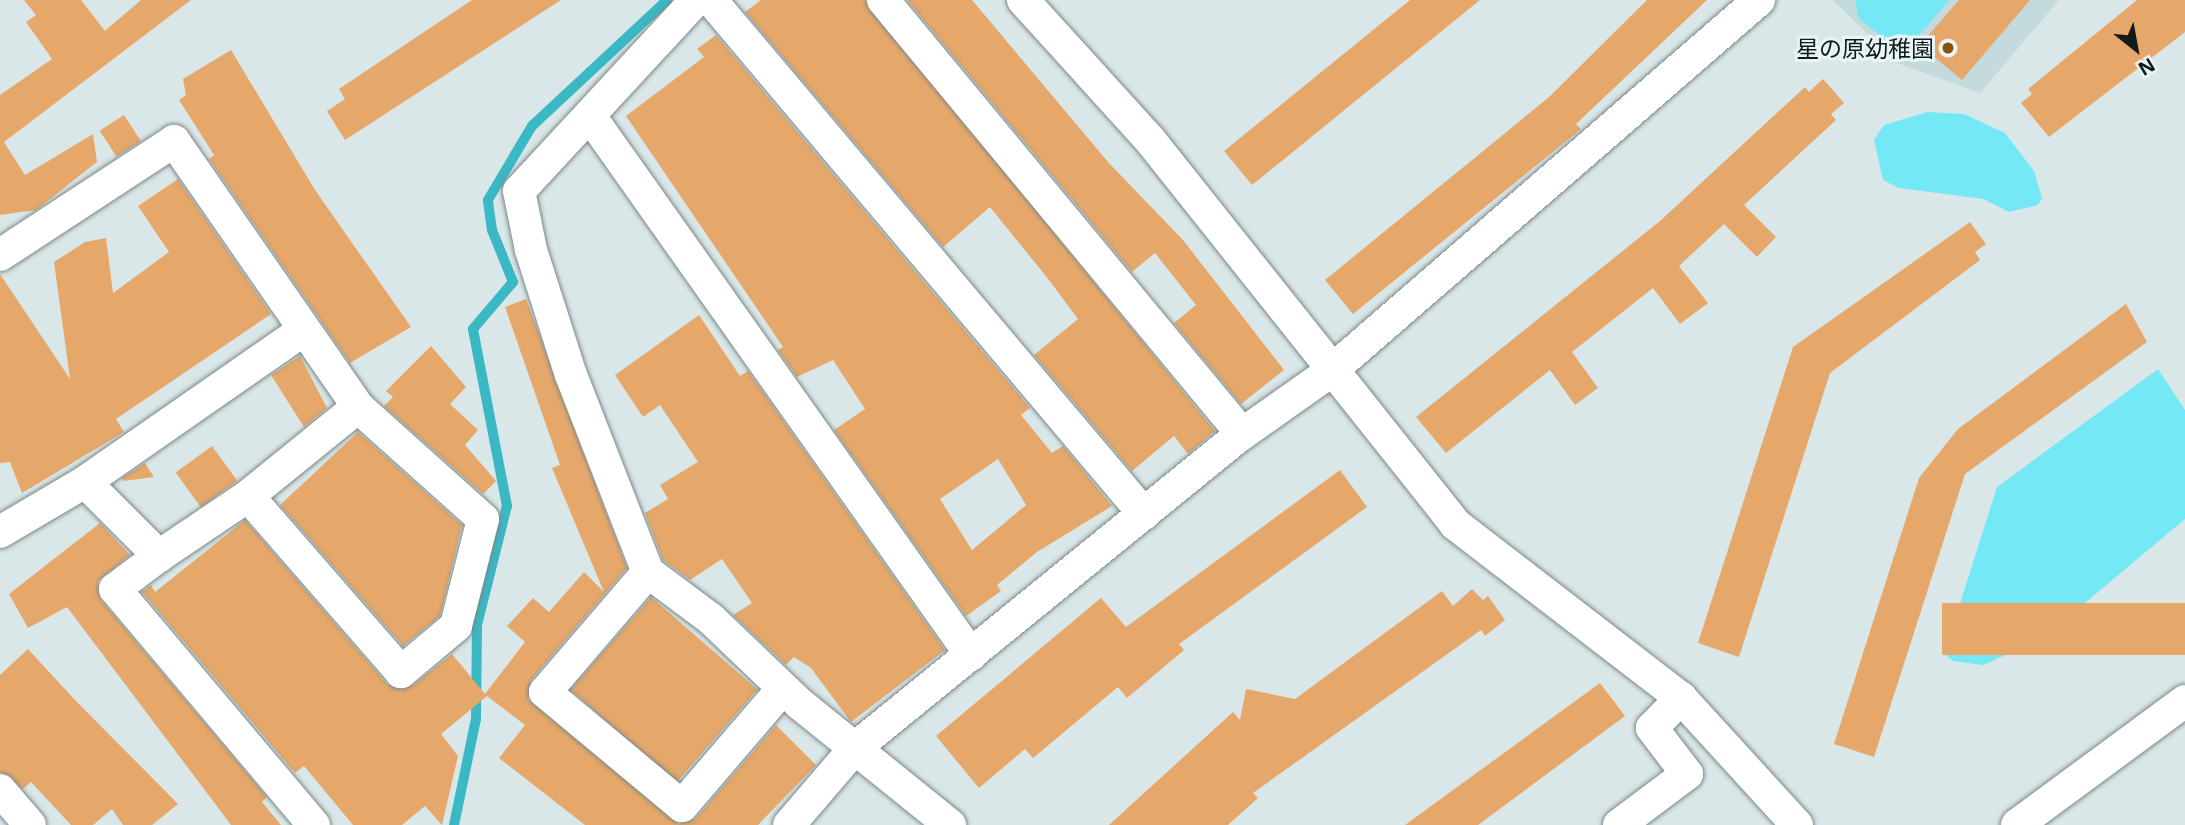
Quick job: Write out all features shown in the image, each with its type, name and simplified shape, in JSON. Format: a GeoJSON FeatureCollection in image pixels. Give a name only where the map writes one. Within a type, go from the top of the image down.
{"type":"FeatureCollection","features":[{"type":"Feature","properties":{"kind":"street"},"geometry":{"type":"LineString","coordinates":[[696,0],[519,191],[571,375],[648,572],[711,619],[783,688],[950,825]]}},
{"type":"Feature","properties":{"kind":"street"},"geometry":{"type":"LineString","coordinates":[[711,0],[1144,514]]}},
{"type":"Feature","properties":{"kind":"street"},"geometry":{"type":"LineString","coordinates":[[883,0],[1242,434]]}},
{"type":"Feature","properties":{"kind":"street"},"geometry":{"type":"LineString","coordinates":[[1023,0],[1150,140],[1330,372],[1455,524],[1681,698],[1797,825]]}},
{"type":"Feature","properties":{"kind":"street"},"geometry":{"type":"LineString","coordinates":[[789,825],[855,748],[1242,434],[1330,372],[1759,0]]}},
{"type":"Feature","properties":{"kind":"street"},"geometry":{"type":"LineString","coordinates":[[590,116],[971,654]]}},
{"type":"Feature","properties":{"kind":"street"},"geometry":{"type":"LineString","coordinates":[[0,255],[174,141],[301,332],[358,407],[483,519],[456,626],[401,672],[248,496]]}},
{"type":"Feature","properties":{"kind":"street"},"geometry":{"type":"LineString","coordinates":[[3,524],[85,482],[301,332]]}},
{"type":"Feature","properties":{"kind":"street"},"geometry":{"type":"LineString","coordinates":[[314,825],[115,589],[248,496],[358,407]]}},
{"type":"Feature","properties":{"kind":"street"},"geometry":{"type":"LineString","coordinates":[[85,482],[159,556]]}},
{"type":"Feature","properties":{"kind":"street"},"geometry":{"type":"LineString","coordinates":[[648,572],[545,692],[682,806],[783,688]]}},
{"type":"Feature","properties":{"kind":"street"},"geometry":{"type":"LineString","coordinates":[[1619,825],[1686,774],[1652,728],[1681,698]]}},
{"type":"Feature","properties":{"kind":"street"},"geometry":{"type":"LineString","coordinates":[[2017,825],[2185,701]]}},
{"type":"Feature","properties":{"kind":"street"},"geometry":{"type":"LineString","coordinates":[[0,790],[24,823]]}},
{"type":"Feature","properties":{"kind":"shaded area","name":"星の原幼稚園"},"geometry":{"type":"Polygon","coordinates":[[[1833,0],[2059,0],[1980,93],[1897,63],[1833,0]]]}},
{"type":"Feature","properties":{"kind":"shaded area"},"geometry":{"type":"Polygon","coordinates":[[[1855,0],[1949,0],[1904,53],[1859,19],[1855,0]]]}},
{"type":"Feature","properties":{"kind":"shaded area"},"geometry":{"type":"Polygon","coordinates":[[[1927,112],[1964,114],[2005,133],[2034,171],[2042,198],[2038,205],[2009,212],[1983,199],[1899,188],[1883,180],[1874,140],[1884,125],[1927,112]]]}},
{"type":"Feature","properties":{"kind":"shaded area"},"geometry":{"type":"Polygon","coordinates":[[[2158,369],[2185,410],[2185,519],[2042,639],[1983,665],[1953,661],[1944,654],[1997,487],[2158,369]]]}},
{"type":"Feature","properties":{"kind":"building"},"geometry":{"type":"Polygon","coordinates":[[[24,0],[81,0],[105,31],[141,0],[191,0],[4,142],[25,175],[93,134],[97,162],[36,210],[0,215],[0,95],[52,59],[26,22],[36,15],[24,0]]]}},
{"type":"Feature","properties":{"kind":"building"},"geometry":{"type":"Polygon","coordinates":[[[472,0],[561,0],[345,140],[327,111],[345,99],[339,89],[472,0]]]}},
{"type":"Feature","properties":{"kind":"building"},"geometry":{"type":"Polygon","coordinates":[[[761,0],[865,0],[1215,431],[1188,454],[1174,436],[1132,471],[1034,355],[1078,319],[1049,280],[990,207],[943,247],[745,12],[761,0]]]}},
{"type":"Feature","properties":{"kind":"building"},"geometry":{"type":"Polygon","coordinates":[[[907,0],[972,0],[1108,162],[1183,240],[1284,370],[1241,404],[1174,323],[1196,305],[1155,253],[1132,272],[907,0]]]}},
{"type":"Feature","properties":{"kind":"building"},"geometry":{"type":"Polygon","coordinates":[[[1410,0],[1480,0],[1252,185],[1224,151],[1410,0]]]}},
{"type":"Feature","properties":{"kind":"building"},"geometry":{"type":"Polygon","coordinates":[[[1647,0],[1707,0],[1576,124],[1581,129],[1353,314],[1325,280],[1548,98],[1647,0]]]}},
{"type":"Feature","properties":{"kind":"building"},"geometry":{"type":"Polygon","coordinates":[[[1959,0],[2030,0],[1962,80],[1920,45],[1959,0]]]}},
{"type":"Feature","properties":{"kind":"building"},"geometry":{"type":"Polygon","coordinates":[[[2137,0],[2185,0],[2185,32],[2049,137],[2021,103],[2032,94],[2028,89],[2137,0]]]}},
{"type":"Feature","properties":{"kind":"building"},"geometry":{"type":"Polygon","coordinates":[[[716,35],[1030,408],[1021,415],[1052,453],[1063,446],[1112,506],[1037,552],[997,585],[1001,591],[966,616],[834,430],[865,409],[833,360],[797,377],[778,350],[783,347],[626,116],[704,57],[697,49],[716,35]],[[998,459],[940,499],[972,550],[1026,505],[998,459]]]}},
{"type":"Feature","properties":{"kind":"building"},"geometry":{"type":"Polygon","coordinates":[[[231,50],[315,190],[411,327],[350,363],[209,159],[214,155],[179,100],[186,95],[183,79],[231,50]]]}},
{"type":"Feature","properties":{"kind":"building"},"geometry":{"type":"Polygon","coordinates":[[[1823,79],[1844,103],[1831,114],[1836,120],[1744,205],[1776,237],[1757,257],[1724,224],[1679,266],[1708,303],[1680,324],[1653,288],[1572,352],[1598,388],[1575,405],[1550,370],[1446,453],[1416,417],[1660,221],[1805,87],[1809,92],[1823,79]]]}},
{"type":"Feature","properties":{"kind":"building"},"geometry":{"type":"Polygon","coordinates":[[[124,115],[141,141],[117,157],[100,131],[124,115]]]}},
{"type":"Feature","properties":{"kind":"building"},"geometry":{"type":"Polygon","coordinates":[[[178,179],[271,314],[116,419],[124,432],[22,493],[10,462],[0,463],[0,274],[70,379],[54,262],[85,242],[106,238],[113,293],[169,252],[138,206],[178,179]]]}},
{"type":"Feature","properties":{"kind":"building"},"geometry":{"type":"Polygon","coordinates":[[[1970,222],[1986,244],[1975,252],[1980,260],[1830,373],[1739,657],[1698,643],[1793,347],[1970,222]]]}},
{"type":"Feature","properties":{"kind":"building"},"geometry":{"type":"Polygon","coordinates":[[[526,299],[627,568],[531,680],[528,699],[679,824],[696,818],[776,725],[816,765],[758,825],[585,825],[499,758],[525,725],[487,696],[441,734],[458,756],[442,825],[425,806],[402,825],[353,825],[304,766],[295,773],[142,592],[151,585],[155,592],[245,520],[388,685],[412,686],[452,654],[485,694],[525,642],[507,626],[533,598],[549,612],[584,572],[604,592],[552,468],[560,465],[505,307],[526,299]]]}},
{"type":"Feature","properties":{"kind":"building"},"geometry":{"type":"Polygon","coordinates":[[[2126,304],[2147,342],[1965,474],[1874,757],[1834,744],[1919,478],[1958,429],[2126,304]]]}},
{"type":"Feature","properties":{"kind":"building"},"geometry":{"type":"Polygon","coordinates":[[[699,315],[740,376],[748,371],[945,650],[851,722],[811,668],[794,657],[786,665],[733,615],[752,603],[722,559],[690,580],[663,560],[645,513],[668,499],[660,485],[698,462],[660,405],[643,417],[615,375],[699,315]]]}},
{"type":"Feature","properties":{"kind":"building"},"geometry":{"type":"Polygon","coordinates":[[[431,346],[466,387],[450,404],[478,430],[465,445],[496,481],[483,494],[384,406],[393,397],[386,391],[431,346]]]}},
{"type":"Feature","properties":{"kind":"building"},"geometry":{"type":"Polygon","coordinates":[[[300,356],[327,408],[304,427],[271,375],[300,356]]]}},
{"type":"Feature","properties":{"kind":"building"},"geometry":{"type":"Polygon","coordinates":[[[358,432],[462,525],[440,616],[403,646],[280,505],[358,432]]]}},
{"type":"Feature","properties":{"kind":"building"},"geometry":{"type":"Polygon","coordinates":[[[212,446],[237,481],[201,507],[176,472],[212,446]]]}},
{"type":"Feature","properties":{"kind":"building"},"geometry":{"type":"Polygon","coordinates":[[[145,463],[154,477],[124,481],[122,478],[145,463]]]}},
{"type":"Feature","properties":{"kind":"building"},"geometry":{"type":"Polygon","coordinates":[[[1340,470],[1367,507],[1179,644],[1184,650],[1127,698],[1118,687],[1033,758],[1025,749],[979,788],[936,736],[1101,598],[1126,627],[1340,470]]]}},
{"type":"Feature","properties":{"kind":"building"},"geometry":{"type":"Polygon","coordinates":[[[100,523],[130,555],[98,581],[101,600],[267,797],[262,802],[281,825],[231,825],[67,607],[28,628],[9,594],[100,523]]]}},
{"type":"Feature","properties":{"kind":"building"},"geometry":{"type":"Polygon","coordinates":[[[1472,589],[1483,600],[1488,596],[1505,620],[1485,636],[1481,630],[1253,793],[1258,798],[1228,825],[1109,825],[1233,712],[1240,720],[1246,689],[1295,699],[1442,591],[1453,606],[1472,589]]]}},
{"type":"Feature","properties":{"kind":"building"},"geometry":{"type":"Polygon","coordinates":[[[651,597],[757,690],[677,782],[570,690],[651,597]]]}},
{"type":"Feature","properties":{"kind":"building"},"geometry":{"type":"Polygon","coordinates":[[[1942,603],[2185,603],[2185,655],[1942,655],[1942,603]]]}},
{"type":"Feature","properties":{"kind":"building"},"geometry":{"type":"Polygon","coordinates":[[[28,649],[178,804],[152,825],[123,825],[112,809],[93,825],[71,825],[31,782],[23,789],[0,772],[0,675],[28,649]]]}},
{"type":"Feature","properties":{"kind":"building"},"geometry":{"type":"Polygon","coordinates":[[[1600,683],[1625,716],[1478,825],[1405,825],[1600,683]]]}},
{"type":"Feature","properties":{"kind":"waterway"},"geometry":{"type":"LineString","coordinates":[[454,825],[476,719],[477,625],[507,506],[473,329],[513,282],[492,230],[488,200],[532,126],[667,0]]}},
{"type":"Feature","properties":{"kind":"place","name":"星の原幼稚園"},"geometry":{"type":"Point","coordinates":[1948,48]}}]}
